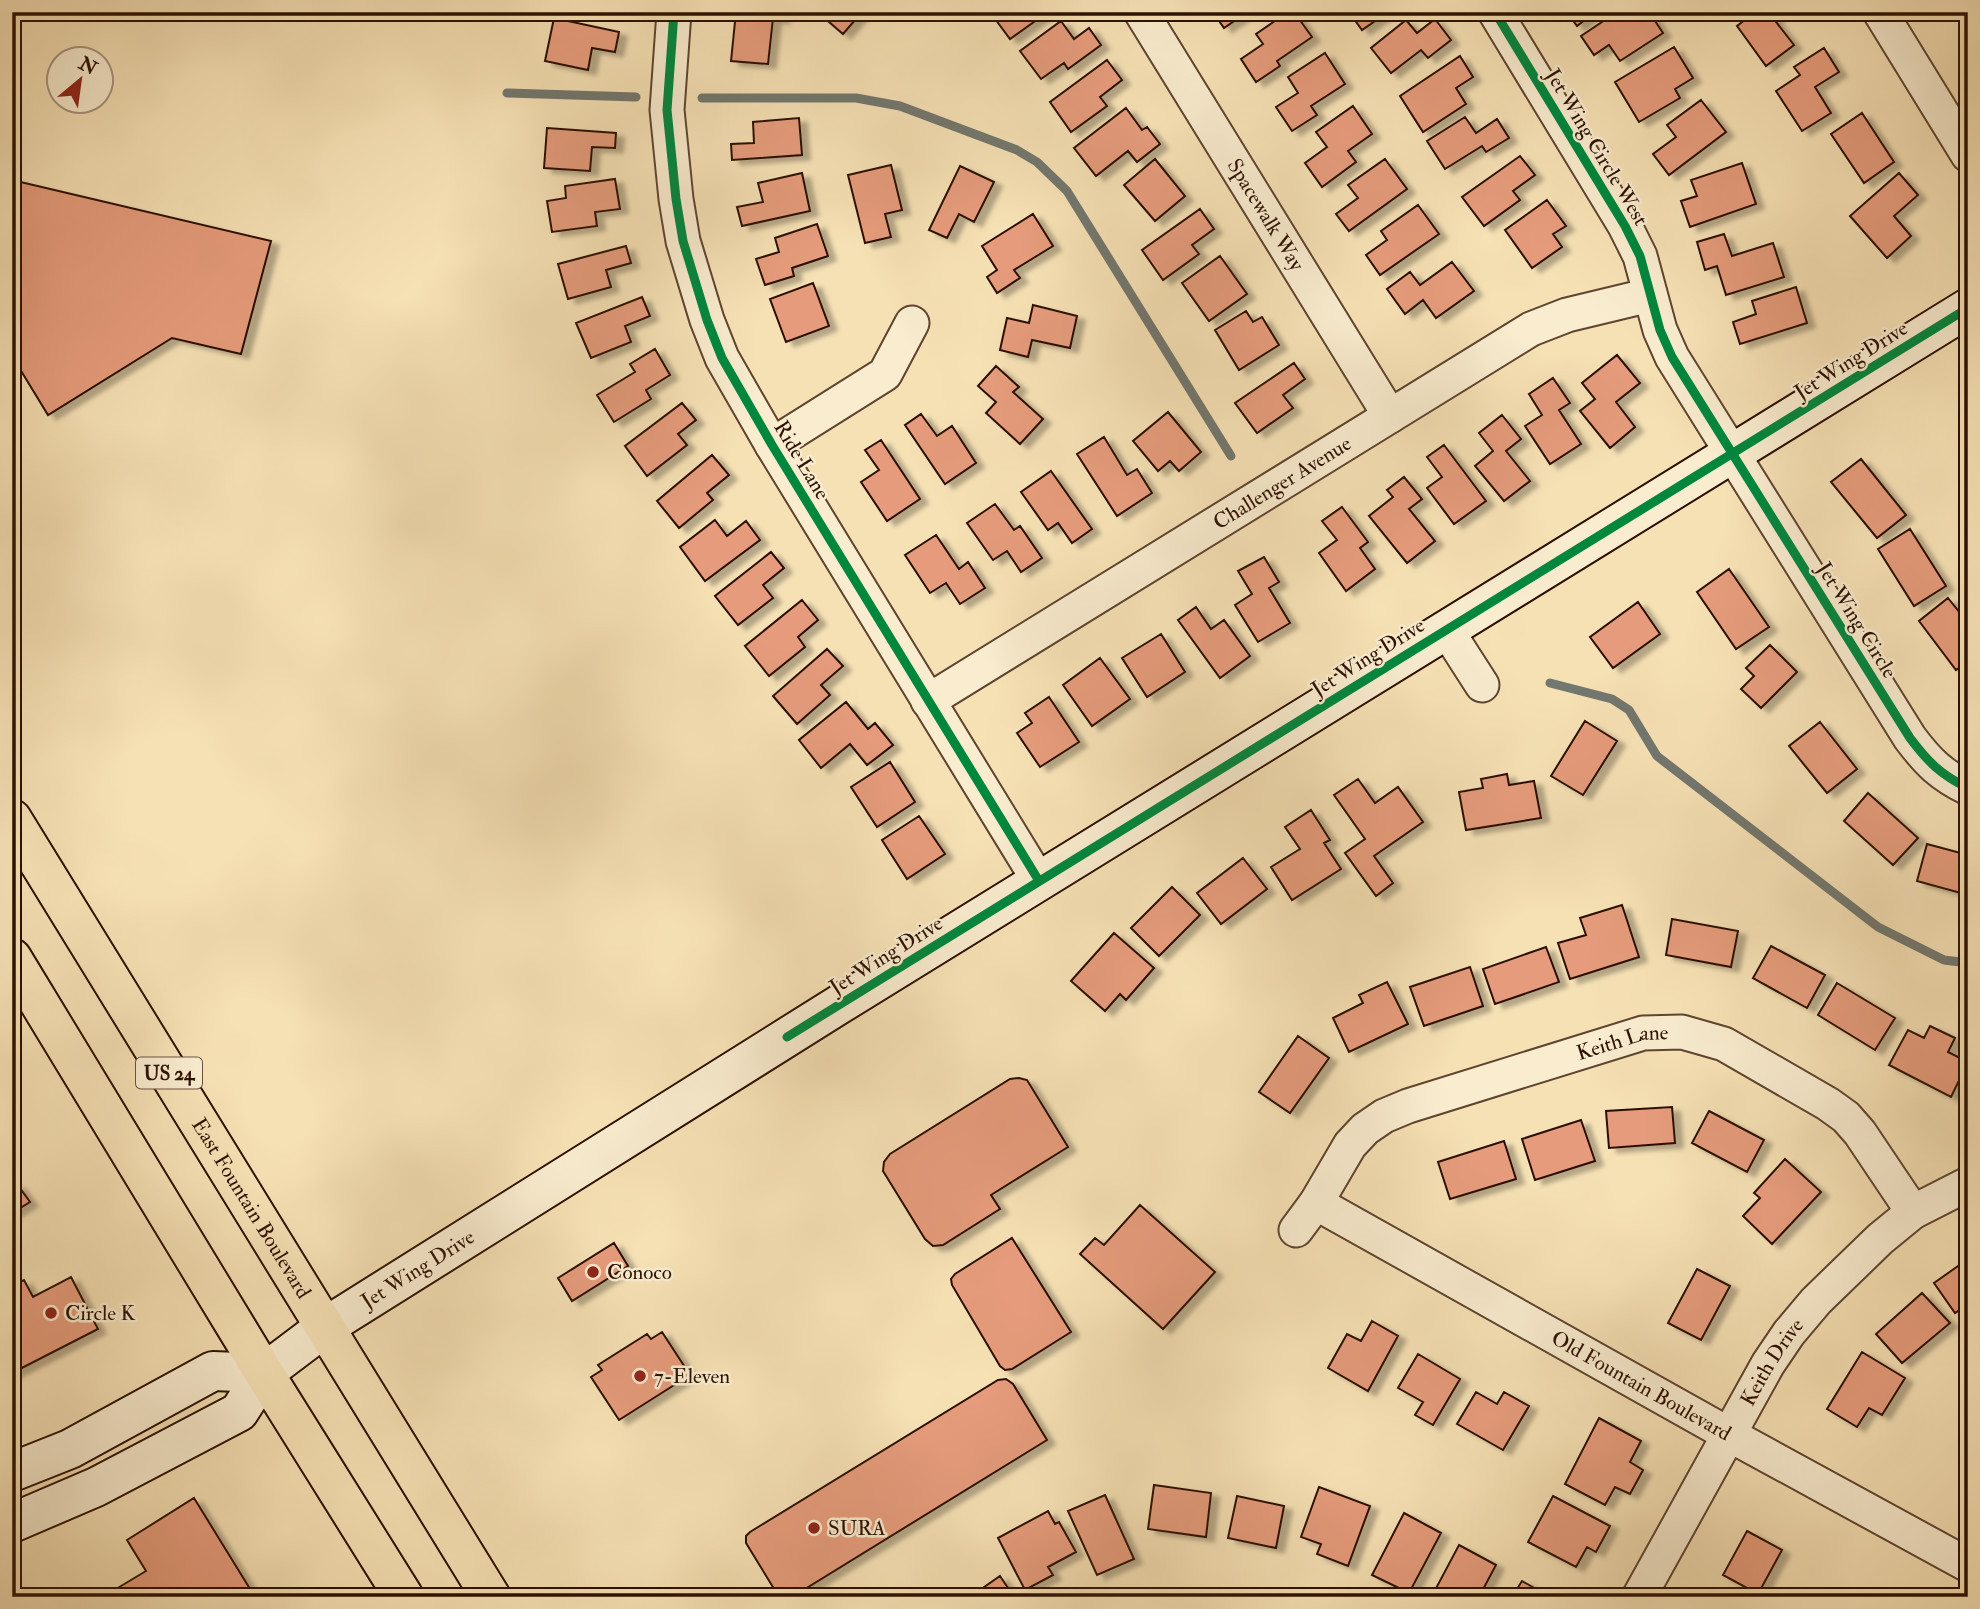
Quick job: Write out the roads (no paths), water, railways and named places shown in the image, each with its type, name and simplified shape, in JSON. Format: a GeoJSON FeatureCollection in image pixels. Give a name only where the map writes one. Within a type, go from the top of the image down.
{"type":"FeatureCollection","features":[{"type":"Feature","properties":{"kind":"highway","name":"East Fountain Boulevard"},"geometry":{"type":"LineString","coordinates":[[12,819],[491,1597]]}},
{"type":"Feature","properties":{"kind":"highway"},"geometry":{"type":"LineString","coordinates":[[12,958],[264,1373],[404,1597]]}},
{"type":"Feature","properties":{"kind":"main road","name":"Jet Wing Drive"},"geometry":{"type":"LineString","coordinates":[[12,1523],[96,1487],[239,1412],[264,1373],[325,1327],[1039,881],[1968,308]]}},
{"type":"Feature","properties":{"kind":"main road"},"geometry":{"type":"LineString","coordinates":[[12,1472],[70,1449],[213,1371],[264,1373]]}},
{"type":"Feature","properties":{"kind":"street","name":"Ride Lane"},"geometry":{"type":"LineString","coordinates":[[674,12],[667,110],[676,199],[683,241],[707,320],[722,358],[772,445],[1039,881]]}},
{"type":"Feature","properties":{"kind":"street","name":"Spacewalk Way"},"geometry":{"type":"LineString","coordinates":[[1141,12],[1390,416]]}},
{"type":"Feature","properties":{"kind":"street","name":"Jet Wing Circle West"},"geometry":{"type":"LineString","coordinates":[[1495,12],[1625,226],[1640,256],[1660,330],[1672,357],[1732,455]]}},
{"type":"Feature","properties":{"kind":"street"},"geometry":{"type":"LineString","coordinates":[[1880,12],[1968,155]]}},
{"type":"Feature","properties":{"kind":"street","name":"Challenger Avenue"},"geometry":{"type":"LineString","coordinates":[[928,701],[1531,329],[1567,315],[1650,295]]}},
{"type":"Feature","properties":{"kind":"street"},"geometry":{"type":"LineString","coordinates":[[772,445],[885,374],[912,323]]}},
{"type":"Feature","properties":{"kind":"street","name":"Jet Wing Circle"},"geometry":{"type":"LineString","coordinates":[[1732,455],[1910,738],[1927,761],[1947,778],[1968,788]]}},
{"type":"Feature","properties":{"kind":"street"},"geometry":{"type":"LineString","coordinates":[[1446,629],[1482,685]]}},
{"type":"Feature","properties":{"kind":"street","name":"Keith Lane"},"geometry":{"type":"LineString","coordinates":[[1296,1230],[1316,1203],[1350,1145],[1384,1116],[1408,1106],[1643,1033],[1682,1032],[1724,1044],[1807,1091],[1846,1117],[1860,1133],[1913,1212]]}},
{"type":"Feature","properties":{"kind":"street","name":"Keith Drive"},"geometry":{"type":"LineString","coordinates":[[1639,1597],[1728,1434],[1789,1333],[1836,1282],[1913,1212],[1968,1184]]}},
{"type":"Feature","properties":{"kind":"street","name":"Old Fountain Boulevard"},"geometry":{"type":"LineString","coordinates":[[1316,1203],[1968,1565]]}},
{"type":"Feature","properties":{"kind":"waterway"},"geometry":{"type":"LineString","coordinates":[[507,93],[636,97]]}},
{"type":"Feature","properties":{"kind":"waterway"},"geometry":{"type":"LineString","coordinates":[[702,98],[856,98],[900,106],[1017,150],[1037,162],[1067,191],[1231,456]]}},
{"type":"Feature","properties":{"kind":"waterway"},"geometry":{"type":"LineString","coordinates":[[1550,683],[1612,699],[1629,710],[1657,756],[1878,927],[1944,960],[1968,963]]}},
{"type":"Feature","properties":{"kind":"place","name":"Conoco"},"geometry":{"type":"Point","coordinates":[593,1272]}},
{"type":"Feature","properties":{"kind":"place","name":"Circle K"},"geometry":{"type":"Point","coordinates":[51,1313]}},
{"type":"Feature","properties":{"kind":"place","name":"7-Eleven"},"geometry":{"type":"Point","coordinates":[640,1376]}},
{"type":"Feature","properties":{"kind":"place","name":"SURA"},"geometry":{"type":"Point","coordinates":[814,1528]}}]}
